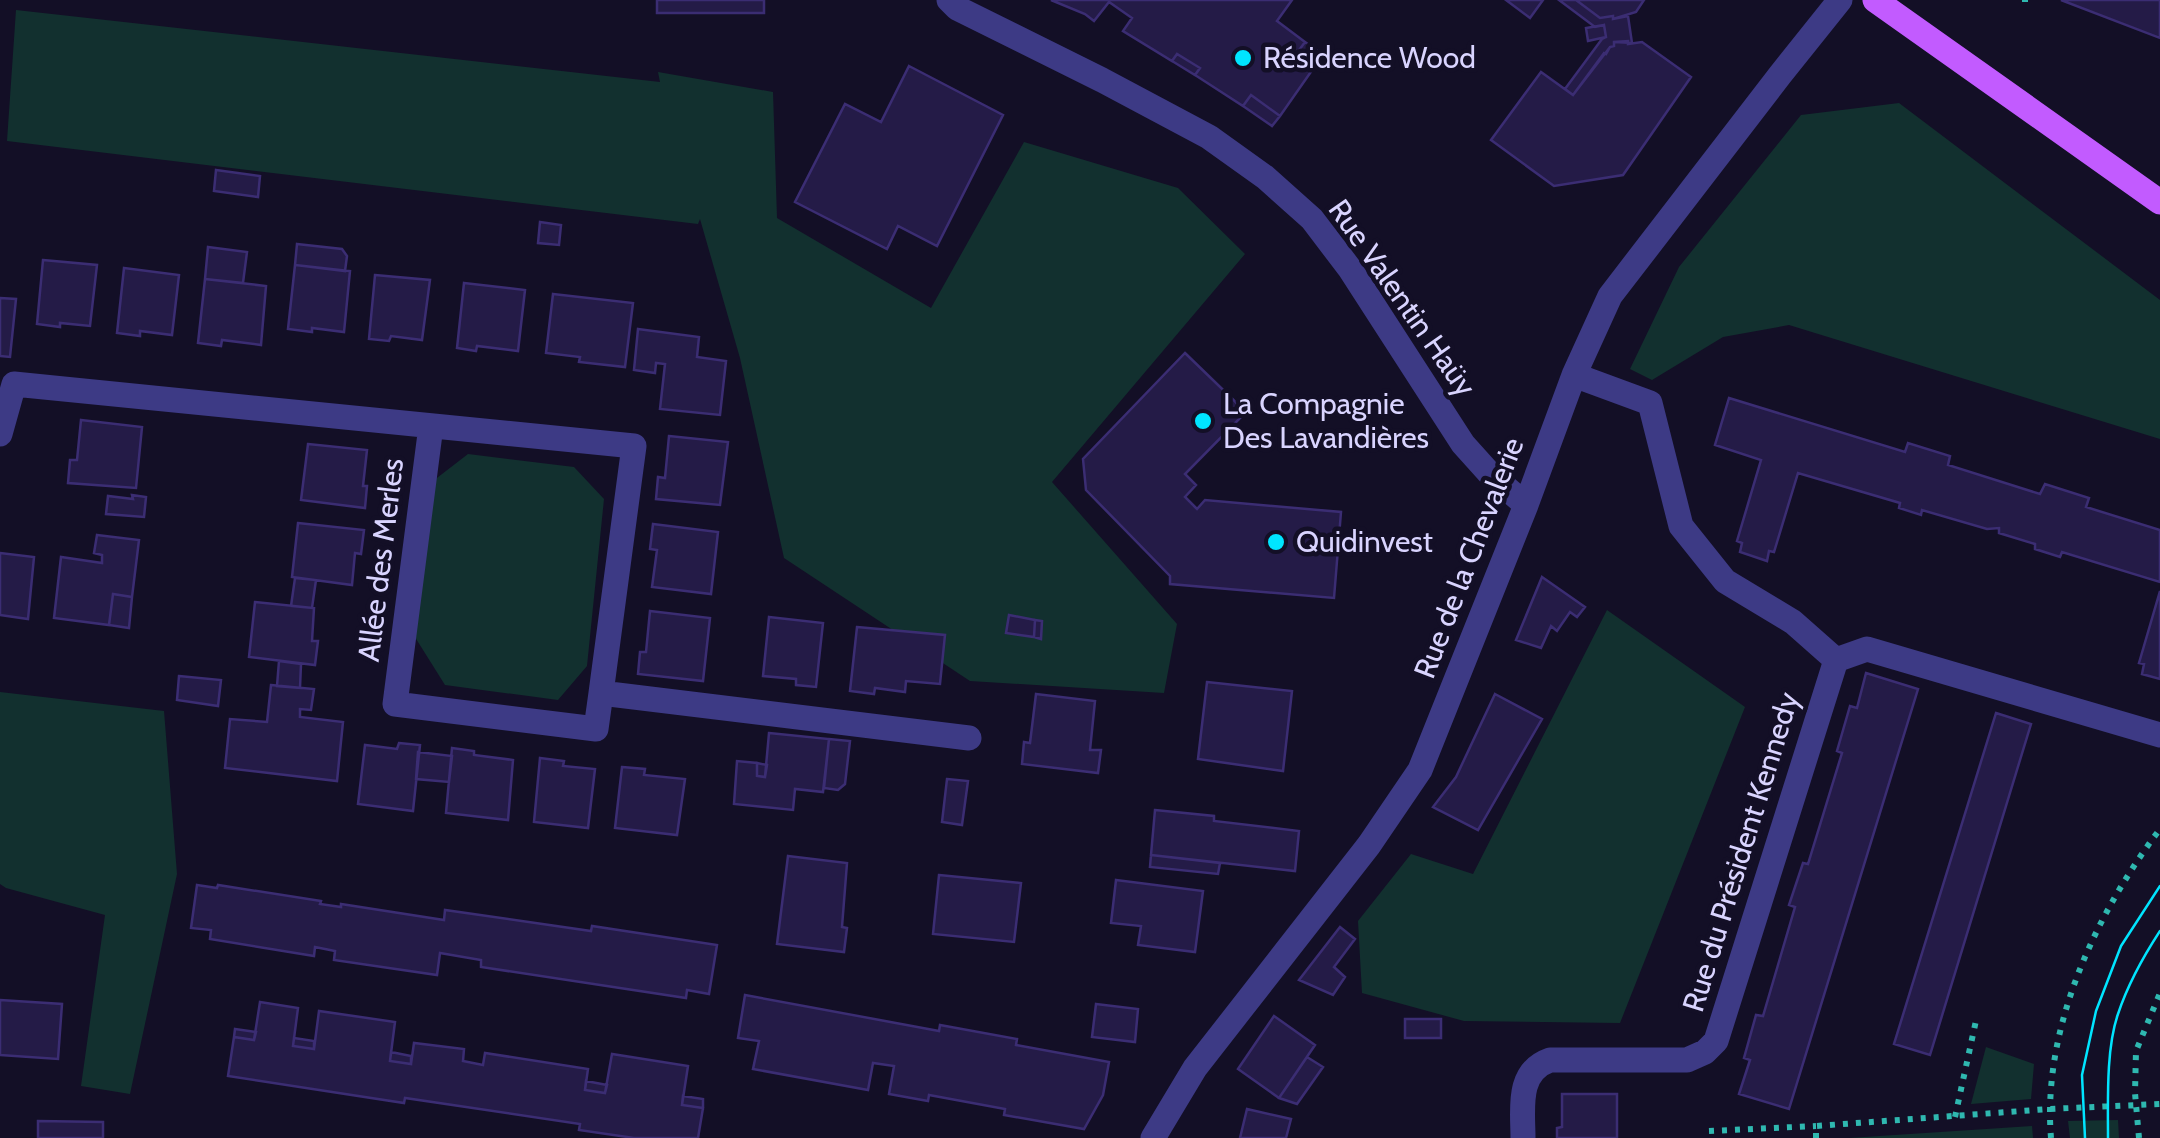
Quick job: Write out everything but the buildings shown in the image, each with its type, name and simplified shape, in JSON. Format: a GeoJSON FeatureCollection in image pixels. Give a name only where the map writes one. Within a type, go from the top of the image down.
{"type":"FeatureCollection","features":[{"type":"Feature","properties":{"kind":"main road"},"geometry":{"type":"LineString","coordinates":[[1874,0],[2160,202]]}},
{"type":"Feature","properties":{"kind":"street","name":"Rue Valentin Haüy"},"geometry":{"type":"LineString","coordinates":[[948,0],[1209,137],[1265,176],[1312,219],[1350,269],[1462,444],[1526,505]]}},
{"type":"Feature","properties":{"kind":"street","name":"Rue de la Chevalerie"},"geometry":{"type":"LineString","coordinates":[[1153,1138],[1195,1068],[1368,845],[1420,770],[1574,374],[1610,296],[1840,0]]}},
{"type":"Feature","properties":{"kind":"street"},"geometry":{"type":"LineString","coordinates":[[1574,374],[1650,403],[1680,526],[1725,581],[1794,622],[1836,660],[1867,649],[2160,735]]}},
{"type":"Feature","properties":{"kind":"street","name":"Allée des Merles"},"geometry":{"type":"LineString","coordinates":[[0,434],[14,384],[634,446],[596,729],[395,704],[431,426]]}},
{"type":"Feature","properties":{"kind":"street","name":"Rue du Président Kennedy"},"geometry":{"type":"LineString","coordinates":[[1523,1138],[1524,1086],[1538,1064],[1550,1060],[1687,1060],[1705,1052],[1716,1041],[1836,660]]}},
{"type":"Feature","properties":{"kind":"street"},"geometry":{"type":"LineString","coordinates":[[601,693],[969,738]]}},
{"type":"Feature","properties":{"kind":"path"},"geometry":{"type":"LineString","coordinates":[[2051,1138],[2049,1109],[2058,1037],[2078,970],[2112,904],[2160,830]]}},
{"type":"Feature","properties":{"kind":"path"},"geometry":{"type":"LineString","coordinates":[[2139,1138],[2136,1051],[2160,992]]}},
{"type":"Feature","properties":{"kind":"path"},"geometry":{"type":"LineString","coordinates":[[1955,1117],[1977,1016]]}},
{"type":"Feature","properties":{"kind":"path"},"geometry":{"type":"LineString","coordinates":[[1710,1131],[2160,1104]]}},
{"type":"Feature","properties":{"kind":"path"},"geometry":{"type":"LineString","coordinates":[[1816,1126],[1816,1138]]}},
{"type":"Feature","properties":{"kind":"green space"},"geometry":{"type":"Polygon","coordinates":[[[16,10],[660,82],[658,72],[773,92],[777,218],[931,308],[1024,142],[1178,188],[1245,254],[1052,482],[1177,624],[1164,693],[970,681],[784,558],[740,358],[700,219],[698,224],[7,141],[16,10]]]}},
{"type":"Feature","properties":{"kind":"green space"},"geometry":{"type":"Polygon","coordinates":[[[1899,103],[2160,300],[2160,439],[1789,325],[1723,337],[1652,380],[1630,369],[1679,267],[1801,115],[1899,103]]]}},
{"type":"Feature","properties":{"kind":"green space"},"geometry":{"type":"Polygon","coordinates":[[[468,454],[574,467],[604,499],[587,666],[558,700],[445,685],[413,634],[433,481],[468,454]]]}},
{"type":"Feature","properties":{"kind":"green space"},"geometry":{"type":"Polygon","coordinates":[[[1607,610],[1745,707],[1620,1023],[1464,1021],[1362,993],[1358,921],[1411,854],[1473,874],[1607,610]]]}},
{"type":"Feature","properties":{"kind":"green space"},"geometry":{"type":"Polygon","coordinates":[[[0,692],[164,711],[177,874],[130,1094],[81,1086],[105,915],[0,884],[0,692]]]}},
{"type":"Feature","properties":{"kind":"green space"},"geometry":{"type":"Polygon","coordinates":[[[1986,1047],[2034,1064],[2031,1099],[1971,1104],[1986,1047]]]}},
{"type":"Feature","properties":{"kind":"green space"},"geometry":{"type":"Polygon","coordinates":[[[2118,1120],[2119,1138],[2070,1138],[2068,1121],[2118,1120]]]}},
{"type":"Feature","properties":{"kind":"green space"},"geometry":{"type":"Polygon","coordinates":[[[2032,1126],[2033,1138],[1849,1138],[2032,1126]]]}},
{"type":"Feature","properties":{"kind":"tram line"},"geometry":{"type":"LineString","coordinates":[[2085,1138],[2082,1075],[2096,1011],[2121,946],[2160,886]]}},
{"type":"Feature","properties":{"kind":"tram line"},"geometry":{"type":"LineString","coordinates":[[2108,1138],[2108,1075],[2114,1028],[2131,981],[2160,931]]}},
{"type":"Feature","properties":{"kind":"place","name":"Résidence Wood"},"geometry":{"type":"Point","coordinates":[1243,58]}},
{"type":"Feature","properties":{"kind":"place","name":"La Compagnie Des Lavandières"},"geometry":{"type":"Point","coordinates":[1203,421]}},
{"type":"Feature","properties":{"kind":"place","name":"Quidinvest"},"geometry":{"type":"Point","coordinates":[1276,542]}}]}
